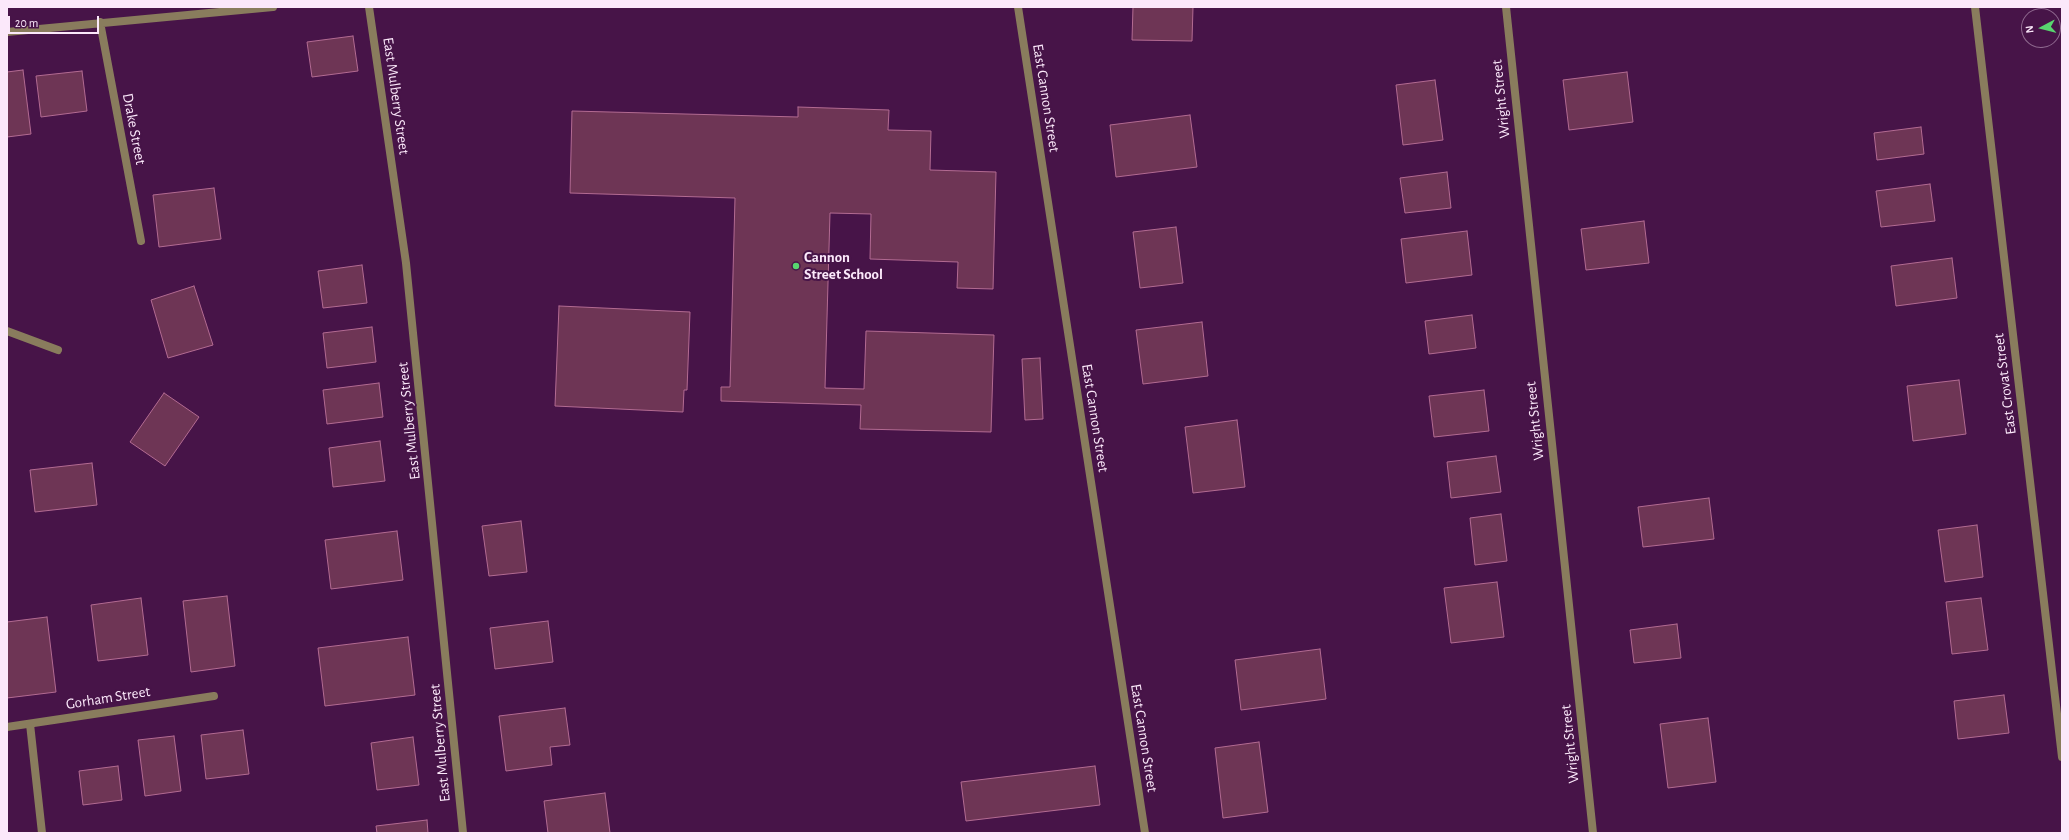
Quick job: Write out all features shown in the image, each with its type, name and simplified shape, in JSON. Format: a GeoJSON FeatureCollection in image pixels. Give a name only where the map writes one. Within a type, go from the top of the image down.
{"type":"FeatureCollection","features":[{"type":"Feature","properties":{"kind":"street"},"geometry":{"type":"LineString","coordinates":[[7,32],[100,22],[274,7]]}},
{"type":"Feature","properties":{"kind":"street","name":"East Mulberry Street"},"geometry":{"type":"LineString","coordinates":[[369,7],[406,263],[463,833]]}},
{"type":"Feature","properties":{"kind":"street","name":"East Cannon Street"},"geometry":{"type":"LineString","coordinates":[[1018,7],[1145,833]]}},
{"type":"Feature","properties":{"kind":"street","name":"Wright Street"},"geometry":{"type":"LineString","coordinates":[[1506,7],[1593,833]]}},
{"type":"Feature","properties":{"kind":"street","name":"East Crovat Street"},"geometry":{"type":"LineString","coordinates":[[1975,7],[2062,757]]}},
{"type":"Feature","properties":{"kind":"street","name":"Drake Street"},"geometry":{"type":"LineString","coordinates":[[100,22],[141,241]]}},
{"type":"Feature","properties":{"kind":"street"},"geometry":{"type":"LineString","coordinates":[[7,331],[58,350]]}},
{"type":"Feature","properties":{"kind":"street","name":"Gorham Street"},"geometry":{"type":"LineString","coordinates":[[7,726],[30,724],[214,696]]}},
{"type":"Feature","properties":{"kind":"street"},"geometry":{"type":"LineString","coordinates":[[30,724],[42,833]]}},
{"type":"Feature","properties":{"kind":"building"},"geometry":{"type":"Polygon","coordinates":[[[1133,7],[1193,7],[1192,41],[1132,40],[1133,7]]]}},
{"type":"Feature","properties":{"kind":"building"},"geometry":{"type":"Polygon","coordinates":[[[353,36],[358,71],[312,77],[307,42],[353,36]]]}},
{"type":"Feature","properties":{"kind":"building"},"geometry":{"type":"Polygon","coordinates":[[[23,70],[31,134],[7,137],[7,72],[23,70]]]}},
{"type":"Feature","properties":{"kind":"building"},"geometry":{"type":"Polygon","coordinates":[[[82,71],[87,111],[41,117],[36,76],[82,71]]]}},
{"type":"Feature","properties":{"kind":"building"},"geometry":{"type":"Polygon","coordinates":[[[1627,72],[1633,122],[1569,130],[1563,80],[1627,72]]]}},
{"type":"Feature","properties":{"kind":"building"},"geometry":{"type":"Polygon","coordinates":[[[1435,80],[1443,140],[1403,145],[1396,85],[1435,80]]]}},
{"type":"Feature","properties":{"kind":"building"},"geometry":{"type":"Polygon","coordinates":[[[798,107],[889,110],[888,130],[931,131],[930,170],[996,172],[993,289],[957,288],[958,262],[870,259],[871,214],[830,213],[825,388],[864,389],[866,331],[994,335],[991,432],[860,429],[861,405],[721,401],[721,387],[730,387],[735,198],[570,193],[572,111],[798,117],[798,107]]]}},
{"type":"Feature","properties":{"kind":"building"},"geometry":{"type":"Polygon","coordinates":[[[1190,115],[1197,167],[1116,177],[1110,125],[1190,115]]]}},
{"type":"Feature","properties":{"kind":"building"},"geometry":{"type":"Polygon","coordinates":[[[1921,127],[1924,154],[1877,160],[1874,133],[1921,127]]]}},
{"type":"Feature","properties":{"kind":"building"},"geometry":{"type":"Polygon","coordinates":[[[1447,172],[1451,208],[1405,213],[1400,178],[1447,172]]]}},
{"type":"Feature","properties":{"kind":"building"},"geometry":{"type":"Polygon","coordinates":[[[1930,184],[1935,221],[1881,227],[1876,191],[1930,184]]]}},
{"type":"Feature","properties":{"kind":"building"},"geometry":{"type":"Polygon","coordinates":[[[214,188],[221,239],[159,247],[153,195],[214,188]]]}},
{"type":"Feature","properties":{"kind":"building"},"geometry":{"type":"Polygon","coordinates":[[[1644,221],[1649,263],[1586,270],[1581,229],[1644,221]]]}},
{"type":"Feature","properties":{"kind":"building"},"geometry":{"type":"Polygon","coordinates":[[[1176,227],[1183,283],[1140,288],[1133,232],[1176,227]]]}},
{"type":"Feature","properties":{"kind":"building"},"geometry":{"type":"Polygon","coordinates":[[[1467,231],[1472,275],[1406,283],[1401,239],[1467,231]]]}},
{"type":"Feature","properties":{"kind":"building"},"geometry":{"type":"Polygon","coordinates":[[[1952,258],[1957,298],[1896,306],[1891,266],[1952,258]]]}},
{"type":"Feature","properties":{"kind":"building"},"geometry":{"type":"Polygon","coordinates":[[[362,265],[367,303],[323,308],[318,271],[362,265]]]}},
{"type":"Feature","properties":{"kind":"building"},"geometry":{"type":"Polygon","coordinates":[[[194,286],[213,345],[168,358],[151,300],[194,286]]]}},
{"type":"Feature","properties":{"kind":"building"},"geometry":{"type":"Polygon","coordinates":[[[559,306],[690,312],[687,390],[684,390],[683,412],[555,406],[559,306]]]}},
{"type":"Feature","properties":{"kind":"building"},"geometry":{"type":"Polygon","coordinates":[[[1472,315],[1476,348],[1429,354],[1425,321],[1472,315]]]}},
{"type":"Feature","properties":{"kind":"building"},"geometry":{"type":"Polygon","coordinates":[[[1202,322],[1208,376],[1143,384],[1136,330],[1202,322]]]}},
{"type":"Feature","properties":{"kind":"building"},"geometry":{"type":"Polygon","coordinates":[[[372,327],[376,362],[327,368],[323,333],[372,327]]]}},
{"type":"Feature","properties":{"kind":"building"},"geometry":{"type":"Polygon","coordinates":[[[1040,358],[1043,419],[1025,420],[1022,359],[1040,358]]]}},
{"type":"Feature","properties":{"kind":"building"},"geometry":{"type":"Polygon","coordinates":[[[1959,380],[1966,434],[1913,441],[1907,386],[1959,380]]]}},
{"type":"Feature","properties":{"kind":"building"},"geometry":{"type":"Polygon","coordinates":[[[379,383],[383,417],[327,424],[323,390],[379,383]]]}},
{"type":"Feature","properties":{"kind":"building"},"geometry":{"type":"Polygon","coordinates":[[[1484,390],[1489,431],[1434,437],[1429,396],[1484,390]]]}},
{"type":"Feature","properties":{"kind":"building"},"geometry":{"type":"Polygon","coordinates":[[[164,393],[199,417],[165,466],[130,442],[164,393]]]}},
{"type":"Feature","properties":{"kind":"building"},"geometry":{"type":"Polygon","coordinates":[[[1237,420],[1245,487],[1193,493],[1185,427],[1237,420]]]}},
{"type":"Feature","properties":{"kind":"building"},"geometry":{"type":"Polygon","coordinates":[[[380,441],[385,481],[333,487],[329,448],[380,441]]]}},
{"type":"Feature","properties":{"kind":"building"},"geometry":{"type":"Polygon","coordinates":[[[1496,456],[1501,492],[1451,498],[1447,462],[1496,456]]]}},
{"type":"Feature","properties":{"kind":"building"},"geometry":{"type":"Polygon","coordinates":[[[92,463],[97,505],[35,512],[30,470],[92,463]]]}},
{"type":"Feature","properties":{"kind":"building"},"geometry":{"type":"Polygon","coordinates":[[[1709,498],[1714,539],[1643,547],[1638,507],[1709,498]]]}},
{"type":"Feature","properties":{"kind":"building"},"geometry":{"type":"Polygon","coordinates":[[[1501,514],[1507,561],[1475,565],[1470,518],[1501,514]]]}},
{"type":"Feature","properties":{"kind":"building"},"geometry":{"type":"Polygon","coordinates":[[[521,521],[527,572],[489,576],[482,526],[521,521]]]}},
{"type":"Feature","properties":{"kind":"building"},"geometry":{"type":"Polygon","coordinates":[[[1977,525],[1983,577],[1945,582],[1938,530],[1977,525]]]}},
{"type":"Feature","properties":{"kind":"building"},"geometry":{"type":"Polygon","coordinates":[[[397,531],[403,580],[331,589],[325,540],[397,531]]]}},
{"type":"Feature","properties":{"kind":"building"},"geometry":{"type":"Polygon","coordinates":[[[1497,582],[1504,637],[1451,643],[1444,588],[1497,582]]]}},
{"type":"Feature","properties":{"kind":"building"},"geometry":{"type":"Polygon","coordinates":[[[227,596],[235,666],[191,672],[183,601],[227,596]]]}},
{"type":"Feature","properties":{"kind":"building"},"geometry":{"type":"Polygon","coordinates":[[[141,598],[148,655],[98,661],[91,605],[141,598]]]}},
{"type":"Feature","properties":{"kind":"building"},"geometry":{"type":"Polygon","coordinates":[[[1981,598],[1988,650],[1952,654],[1946,602],[1981,598]]]}},
{"type":"Feature","properties":{"kind":"building"},"geometry":{"type":"Polygon","coordinates":[[[47,617],[56,692],[7,698],[7,622],[47,617]]]}},
{"type":"Feature","properties":{"kind":"building"},"geometry":{"type":"Polygon","coordinates":[[[548,621],[553,662],[495,669],[490,628],[548,621]]]}},
{"type":"Feature","properties":{"kind":"building"},"geometry":{"type":"Polygon","coordinates":[[[1677,624],[1681,658],[1634,663],[1630,630],[1677,624]]]}},
{"type":"Feature","properties":{"kind":"building"},"geometry":{"type":"Polygon","coordinates":[[[408,637],[415,695],[325,706],[318,648],[408,637]]]}},
{"type":"Feature","properties":{"kind":"building"},"geometry":{"type":"Polygon","coordinates":[[[1320,649],[1326,699],[1241,710],[1235,660],[1320,649]]]}},
{"type":"Feature","properties":{"kind":"building"},"geometry":{"type":"Polygon","coordinates":[[[2004,695],[2009,733],[1958,739],[1954,701],[2004,695]]]}},
{"type":"Feature","properties":{"kind":"building"},"geometry":{"type":"Polygon","coordinates":[[[565,708],[570,745],[550,747],[552,765],[506,771],[499,716],[565,708]]]}},
{"type":"Feature","properties":{"kind":"building"},"geometry":{"type":"Polygon","coordinates":[[[1708,718],[1716,782],[1668,788],[1660,724],[1708,718]]]}},
{"type":"Feature","properties":{"kind":"building"},"geometry":{"type":"Polygon","coordinates":[[[243,730],[249,774],[206,779],[201,735],[243,730]]]}},
{"type":"Feature","properties":{"kind":"building"},"geometry":{"type":"Polygon","coordinates":[[[174,736],[181,791],[145,796],[138,740],[174,736]]]}},
{"type":"Feature","properties":{"kind":"building"},"geometry":{"type":"Polygon","coordinates":[[[413,737],[419,785],[377,790],[371,743],[413,737]]]}},
{"type":"Feature","properties":{"kind":"building"},"geometry":{"type":"Polygon","coordinates":[[[1259,742],[1268,812],[1223,818],[1215,748],[1259,742]]]}},
{"type":"Feature","properties":{"kind":"building"},"geometry":{"type":"Polygon","coordinates":[[[118,766],[122,800],[83,805],[79,771],[118,766]]]}},
{"type":"Feature","properties":{"kind":"building"},"geometry":{"type":"Polygon","coordinates":[[[1095,766],[1100,805],[966,821],[961,782],[1095,766]]]}},
{"type":"Feature","properties":{"kind":"building"},"geometry":{"type":"Polygon","coordinates":[[[605,793],[610,833],[548,833],[544,801],[605,793]]]}},
{"type":"Feature","properties":{"kind":"building"},"geometry":{"type":"Polygon","coordinates":[[[427,820],[428,833],[377,833],[376,826],[427,820]]]}},
{"type":"Feature","properties":{"kind":"place","name":"Cannon Street School"},"geometry":{"type":"Point","coordinates":[796,266]}}]}
